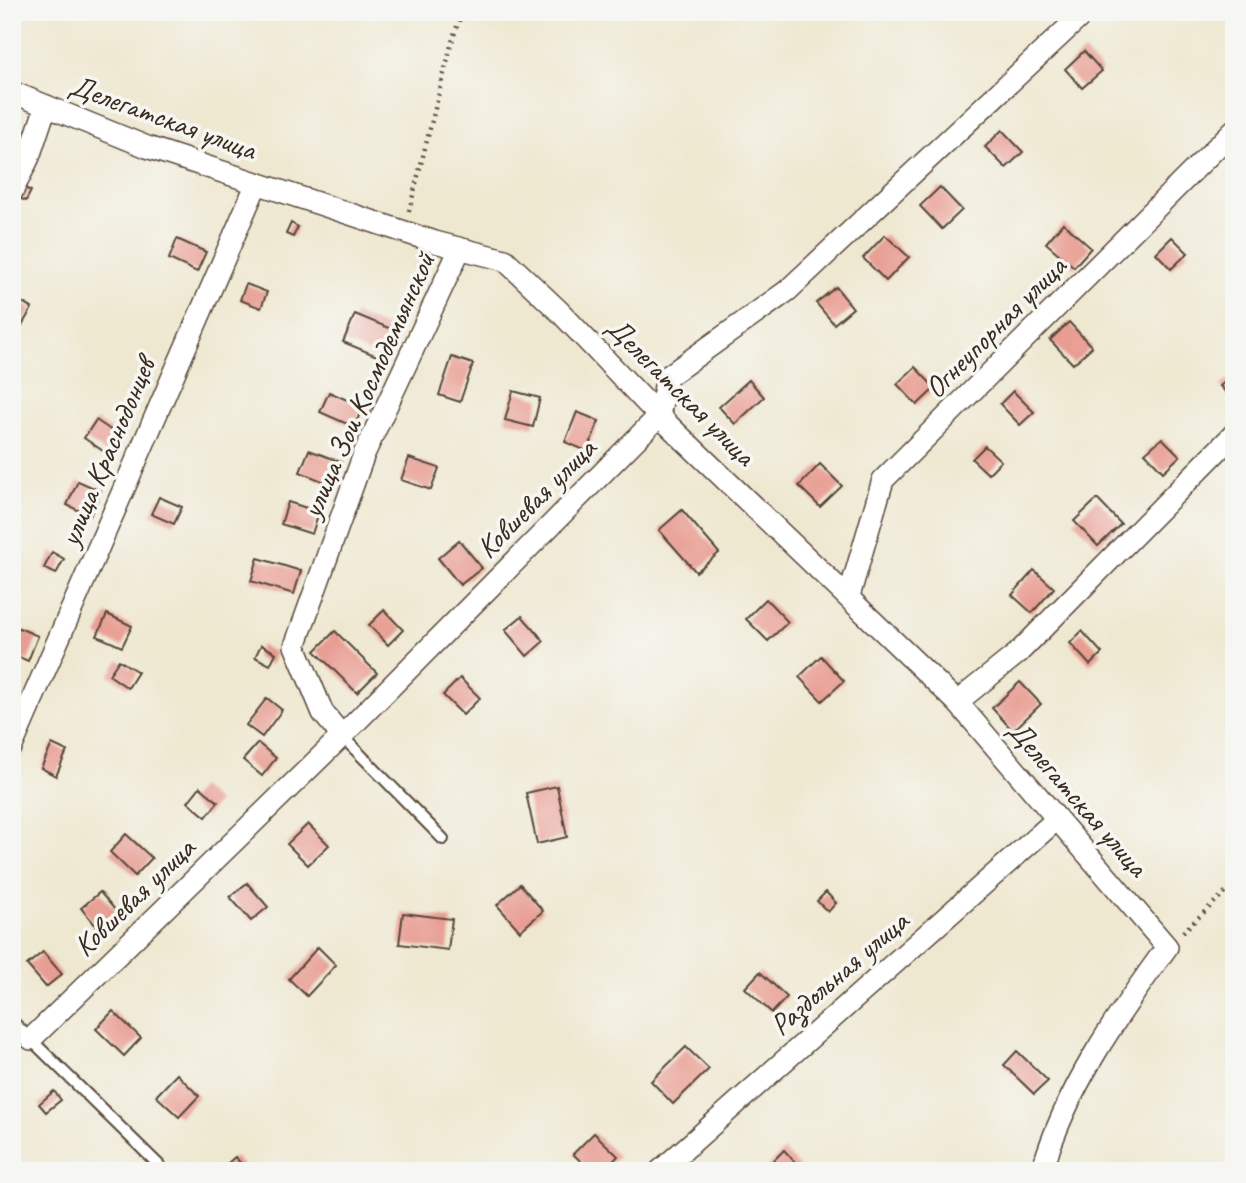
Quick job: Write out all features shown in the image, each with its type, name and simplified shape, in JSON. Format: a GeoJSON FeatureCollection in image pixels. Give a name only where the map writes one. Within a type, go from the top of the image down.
{"type":"FeatureCollection","features":[{"type":"Feature","properties":{"kind":"street"},"geometry":{"type":"LineString","coordinates":[[659,416],[667,377],[788,291],[1085,12]]}},
{"type":"Feature","properties":{"kind":"street","name":"Делегатская улица"},"geometry":{"type":"LineString","coordinates":[[12,92],[147,147],[404,232],[505,260],[560,312],[659,416],[957,702],[1167,947]]}},
{"type":"Feature","properties":{"kind":"street"},"geometry":{"type":"LineString","coordinates":[[12,192],[29,157],[46,106]]}},
{"type":"Feature","properties":{"kind":"street","name":"Огнеупорная улица"},"geometry":{"type":"LineString","coordinates":[[849,596],[883,480],[1234,130]]}},
{"type":"Feature","properties":{"kind":"street","name":"улица Краснодонцев"},"geometry":{"type":"LineString","coordinates":[[12,746],[257,183]]}},
{"type":"Feature","properties":{"kind":"street","name":"улица Зои Космодемьянской"},"geometry":{"type":"LineString","coordinates":[[342,736],[323,713],[295,646],[364,454],[460,249]]}},
{"type":"Feature","properties":{"kind":"street","name":"Ковшевая улица"},"geometry":{"type":"LineString","coordinates":[[31,1039],[342,736],[659,416]]}},
{"type":"Feature","properties":{"kind":"street"},"geometry":{"type":"LineString","coordinates":[[957,702],[1018,653],[1234,434]]}},
{"type":"Feature","properties":{"kind":"street","name":"Раздольная улица"},"geometry":{"type":"LineString","coordinates":[[660,1171],[1057,819]]}},
{"type":"Feature","properties":{"kind":"street"},"geometry":{"type":"LineString","coordinates":[[1042,1171],[1052,1136],[1109,1028],[1167,947]]}},
{"type":"Feature","properties":{"kind":"lane"},"geometry":{"type":"LineString","coordinates":[[342,736],[443,839]]}},
{"type":"Feature","properties":{"kind":"lane"},"geometry":{"type":"LineString","coordinates":[[12,1021],[165,1171]]}},
{"type":"Feature","properties":{"kind":"path"},"geometry":{"type":"LineString","coordinates":[[404,232],[462,12]]}},
{"type":"Feature","properties":{"kind":"path"},"geometry":{"type":"LineString","coordinates":[[1167,947],[1234,884]]}},
{"type":"Feature","properties":{"kind":"building"},"geometry":{"type":"Polygon","coordinates":[[[1084,51],[1102,71],[1082,88],[1065,69],[1084,51]]]}},
{"type":"Feature","properties":{"kind":"building"},"geometry":{"type":"Polygon","coordinates":[[[1002,130],[1023,152],[1006,168],[985,147],[1002,130]]]}},
{"type":"Feature","properties":{"kind":"building"},"geometry":{"type":"Polygon","coordinates":[[[19,185],[31,191],[26,201],[14,196],[19,185]]]}},
{"type":"Feature","properties":{"kind":"building"},"geometry":{"type":"Polygon","coordinates":[[[940,187],[962,210],[942,229],[920,206],[940,187]]]}},
{"type":"Feature","properties":{"kind":"building"},"geometry":{"type":"Polygon","coordinates":[[[291,223],[298,227],[293,237],[286,234],[291,223]]]}},
{"type":"Feature","properties":{"kind":"building"},"geometry":{"type":"Polygon","coordinates":[[[1063,223],[1091,248],[1074,267],[1046,243],[1063,223]]]}},
{"type":"Feature","properties":{"kind":"building"},"geometry":{"type":"Polygon","coordinates":[[[885,235],[909,257],[886,281],[863,258],[885,235]]]}},
{"type":"Feature","properties":{"kind":"building"},"geometry":{"type":"Polygon","coordinates":[[[1172,237],[1188,253],[1171,269],[1156,253],[1172,237]]]}},
{"type":"Feature","properties":{"kind":"building"},"geometry":{"type":"Polygon","coordinates":[[[177,239],[206,252],[197,272],[169,259],[177,239]]]}},
{"type":"Feature","properties":{"kind":"building"},"geometry":{"type":"Polygon","coordinates":[[[246,284],[267,292],[261,308],[240,300],[246,284]]]}},
{"type":"Feature","properties":{"kind":"building"},"geometry":{"type":"Polygon","coordinates":[[[836,287],[853,308],[834,324],[816,303],[836,287]]]}},
{"type":"Feature","properties":{"kind":"building"},"geometry":{"type":"Polygon","coordinates":[[[12,296],[32,308],[21,327],[12,322],[12,296]]]}},
{"type":"Feature","properties":{"kind":"building"},"geometry":{"type":"Polygon","coordinates":[[[355,314],[396,331],[384,359],[343,342],[355,314]]]}},
{"type":"Feature","properties":{"kind":"building"},"geometry":{"type":"Polygon","coordinates":[[[1069,322],[1092,347],[1073,364],[1050,340],[1069,322]]]}},
{"type":"Feature","properties":{"kind":"building"},"geometry":{"type":"Polygon","coordinates":[[[452,357],[473,364],[460,402],[439,395],[452,357]]]}},
{"type":"Feature","properties":{"kind":"building"},"geometry":{"type":"Polygon","coordinates":[[[915,367],[935,388],[917,405],[897,384],[915,367]]]}},
{"type":"Feature","properties":{"kind":"building"},"geometry":{"type":"Polygon","coordinates":[[[1234,374],[1234,401],[1220,386],[1234,374]]]}},
{"type":"Feature","properties":{"kind":"building"},"geometry":{"type":"Polygon","coordinates":[[[749,380],[764,397],[735,424],[719,407],[749,380]]]}},
{"type":"Feature","properties":{"kind":"building"},"geometry":{"type":"Polygon","coordinates":[[[513,391],[540,398],[533,427],[505,420],[513,391]]]}},
{"type":"Feature","properties":{"kind":"building"},"geometry":{"type":"Polygon","coordinates":[[[1013,391],[1034,412],[1020,425],[1000,404],[1013,391]]]}},
{"type":"Feature","properties":{"kind":"building"},"geometry":{"type":"Polygon","coordinates":[[[329,392],[363,407],[354,427],[320,412],[329,392]]]}},
{"type":"Feature","properties":{"kind":"building"},"geometry":{"type":"Polygon","coordinates":[[[577,412],[599,421],[587,451],[565,442],[577,412]]]}},
{"type":"Feature","properties":{"kind":"building"},"geometry":{"type":"Polygon","coordinates":[[[96,420],[121,437],[109,455],[84,438],[96,420]]]}},
{"type":"Feature","properties":{"kind":"building"},"geometry":{"type":"Polygon","coordinates":[[[1162,438],[1180,456],[1163,472],[1145,453],[1162,438]]]}},
{"type":"Feature","properties":{"kind":"building"},"geometry":{"type":"Polygon","coordinates":[[[985,446],[1001,461],[988,474],[972,459],[985,446]]]}},
{"type":"Feature","properties":{"kind":"building"},"geometry":{"type":"Polygon","coordinates":[[[309,450],[341,462],[332,485],[300,472],[309,450]]]}},
{"type":"Feature","properties":{"kind":"building"},"geometry":{"type":"Polygon","coordinates":[[[409,458],[439,468],[431,490],[401,480],[409,458]]]}},
{"type":"Feature","properties":{"kind":"building"},"geometry":{"type":"Polygon","coordinates":[[[820,464],[842,486],[820,507],[799,486],[820,464]]]}},
{"type":"Feature","properties":{"kind":"building"},"geometry":{"type":"Polygon","coordinates":[[[78,481],[101,491],[90,516],[67,505],[78,481]]]}},
{"type":"Feature","properties":{"kind":"building"},"geometry":{"type":"Polygon","coordinates":[[[159,497],[182,507],[174,524],[151,514],[159,497]]]}},
{"type":"Feature","properties":{"kind":"building"},"geometry":{"type":"Polygon","coordinates":[[[1097,499],[1121,524],[1098,546],[1074,521],[1097,499]]]}},
{"type":"Feature","properties":{"kind":"building"},"geometry":{"type":"Polygon","coordinates":[[[288,502],[319,512],[312,534],[281,524],[288,502]]]}},
{"type":"Feature","properties":{"kind":"building"},"geometry":{"type":"Polygon","coordinates":[[[682,510],[719,553],[696,572],[659,530],[682,510]]]}},
{"type":"Feature","properties":{"kind":"building"},"geometry":{"type":"Polygon","coordinates":[[[459,540],[482,568],[460,585],[438,558],[459,540]]]}},
{"type":"Feature","properties":{"kind":"building"},"geometry":{"type":"Polygon","coordinates":[[[52,552],[64,559],[56,574],[44,568],[52,552]]]}},
{"type":"Feature","properties":{"kind":"building"},"geometry":{"type":"Polygon","coordinates":[[[258,558],[301,571],[294,594],[251,581],[258,558]]]}},
{"type":"Feature","properties":{"kind":"building"},"geometry":{"type":"Polygon","coordinates":[[[1034,570],[1054,588],[1032,613],[1012,595],[1034,570]]]}},
{"type":"Feature","properties":{"kind":"building"},"geometry":{"type":"Polygon","coordinates":[[[766,599],[788,622],[768,641],[746,619],[766,599]]]}},
{"type":"Feature","properties":{"kind":"building"},"geometry":{"type":"Polygon","coordinates":[[[384,610],[403,630],[388,645],[369,625],[384,610]]]}},
{"type":"Feature","properties":{"kind":"building"},"geometry":{"type":"Polygon","coordinates":[[[107,614],[132,626],[122,647],[97,636],[107,614]]]}},
{"type":"Feature","properties":{"kind":"building"},"geometry":{"type":"Polygon","coordinates":[[[522,616],[544,641],[527,656],[505,630],[522,616]]]}},
{"type":"Feature","properties":{"kind":"building"},"geometry":{"type":"Polygon","coordinates":[[[12,625],[38,636],[28,661],[12,654],[12,625]]]}},
{"type":"Feature","properties":{"kind":"building"},"geometry":{"type":"Polygon","coordinates":[[[335,631],[377,673],[357,693],[315,651],[335,631]]]}},
{"type":"Feature","properties":{"kind":"building"},"geometry":{"type":"Polygon","coordinates":[[[1082,631],[1102,653],[1090,665],[1070,643],[1082,631]]]}},
{"type":"Feature","properties":{"kind":"building"},"geometry":{"type":"Polygon","coordinates":[[[261,645],[276,653],[270,665],[255,657],[261,645]]]}},
{"type":"Feature","properties":{"kind":"building"},"geometry":{"type":"Polygon","coordinates":[[[821,656],[844,681],[822,701],[799,677],[821,656]]]}},
{"type":"Feature","properties":{"kind":"building"},"geometry":{"type":"Polygon","coordinates":[[[119,660],[138,672],[128,688],[109,675],[119,660]]]}},
{"type":"Feature","properties":{"kind":"building"},"geometry":{"type":"Polygon","coordinates":[[[460,678],[480,698],[463,715],[443,695],[460,678]]]}},
{"type":"Feature","properties":{"kind":"building"},"geometry":{"type":"Polygon","coordinates":[[[1020,682],[1041,704],[1013,731],[992,708],[1020,682]]]}},
{"type":"Feature","properties":{"kind":"building"},"geometry":{"type":"Polygon","coordinates":[[[267,698],[282,710],[262,737],[246,725],[267,698]]]}},
{"type":"Feature","properties":{"kind":"building"},"geometry":{"type":"Polygon","coordinates":[[[258,743],[276,758],[262,776],[243,760],[258,743]]]}},
{"type":"Feature","properties":{"kind":"building"},"geometry":{"type":"Polygon","coordinates":[[[52,744],[67,751],[56,776],[41,768],[52,744]]]}},
{"type":"Feature","properties":{"kind":"building"},"geometry":{"type":"Polygon","coordinates":[[[557,786],[567,837],[537,844],[526,793],[557,786]]]}},
{"type":"Feature","properties":{"kind":"building"},"geometry":{"type":"Polygon","coordinates":[[[200,787],[218,802],[206,817],[188,802],[200,787]]]}},
{"type":"Feature","properties":{"kind":"building"},"geometry":{"type":"Polygon","coordinates":[[[308,824],[329,845],[308,865],[287,844],[308,824]]]}},
{"type":"Feature","properties":{"kind":"building"},"geometry":{"type":"Polygon","coordinates":[[[126,834],[152,858],[135,876],[110,852],[126,834]]]}},
{"type":"Feature","properties":{"kind":"building"},"geometry":{"type":"Polygon","coordinates":[[[247,883],[268,907],[251,921],[230,897],[247,883]]]}},
{"type":"Feature","properties":{"kind":"building"},"geometry":{"type":"Polygon","coordinates":[[[520,884],[543,911],[520,931],[497,905],[520,884]]]}},
{"type":"Feature","properties":{"kind":"building"},"geometry":{"type":"Polygon","coordinates":[[[100,892],[121,917],[102,933],[81,908],[100,892]]]}},
{"type":"Feature","properties":{"kind":"building"},"geometry":{"type":"Polygon","coordinates":[[[826,892],[836,903],[828,912],[817,901],[826,892]]]}},
{"type":"Feature","properties":{"kind":"building"},"geometry":{"type":"Polygon","coordinates":[[[403,913],[452,919],[448,950],[399,944],[403,913]]]}},
{"type":"Feature","properties":{"kind":"building"},"geometry":{"type":"Polygon","coordinates":[[[318,947],[336,965],[307,996],[289,979],[318,947]]]}},
{"type":"Feature","properties":{"kind":"building"},"geometry":{"type":"Polygon","coordinates":[[[43,952],[62,974],[46,987],[27,965],[43,952]]]}},
{"type":"Feature","properties":{"kind":"building"},"geometry":{"type":"Polygon","coordinates":[[[760,972],[787,997],[772,1013],[745,988],[760,972]]]}},
{"type":"Feature","properties":{"kind":"building"},"geometry":{"type":"Polygon","coordinates":[[[113,1011],[141,1038],[124,1056],[96,1029],[113,1011]]]}},
{"type":"Feature","properties":{"kind":"building"},"geometry":{"type":"Polygon","coordinates":[[[686,1047],[709,1069],[673,1104],[651,1081],[686,1047]]]}},
{"type":"Feature","properties":{"kind":"building"},"geometry":{"type":"Polygon","coordinates":[[[1017,1051],[1048,1081],[1034,1094],[1004,1065],[1017,1051]]]}},
{"type":"Feature","properties":{"kind":"building"},"geometry":{"type":"Polygon","coordinates":[[[177,1074],[199,1096],[179,1117],[156,1096],[177,1074]]]}},
{"type":"Feature","properties":{"kind":"building"},"geometry":{"type":"Polygon","coordinates":[[[54,1091],[61,1100],[46,1112],[39,1104],[54,1091]]]}},
{"type":"Feature","properties":{"kind":"building"},"geometry":{"type":"Polygon","coordinates":[[[594,1133],[618,1156],[604,1171],[591,1171],[573,1154],[594,1133]]]}},
{"type":"Feature","properties":{"kind":"building"},"geometry":{"type":"Polygon","coordinates":[[[784,1150],[803,1171],[763,1171],[784,1150]]]}},
{"type":"Feature","properties":{"kind":"building"},"geometry":{"type":"Polygon","coordinates":[[[235,1157],[246,1169],[222,1171],[221,1169],[235,1157]]]}}]}
